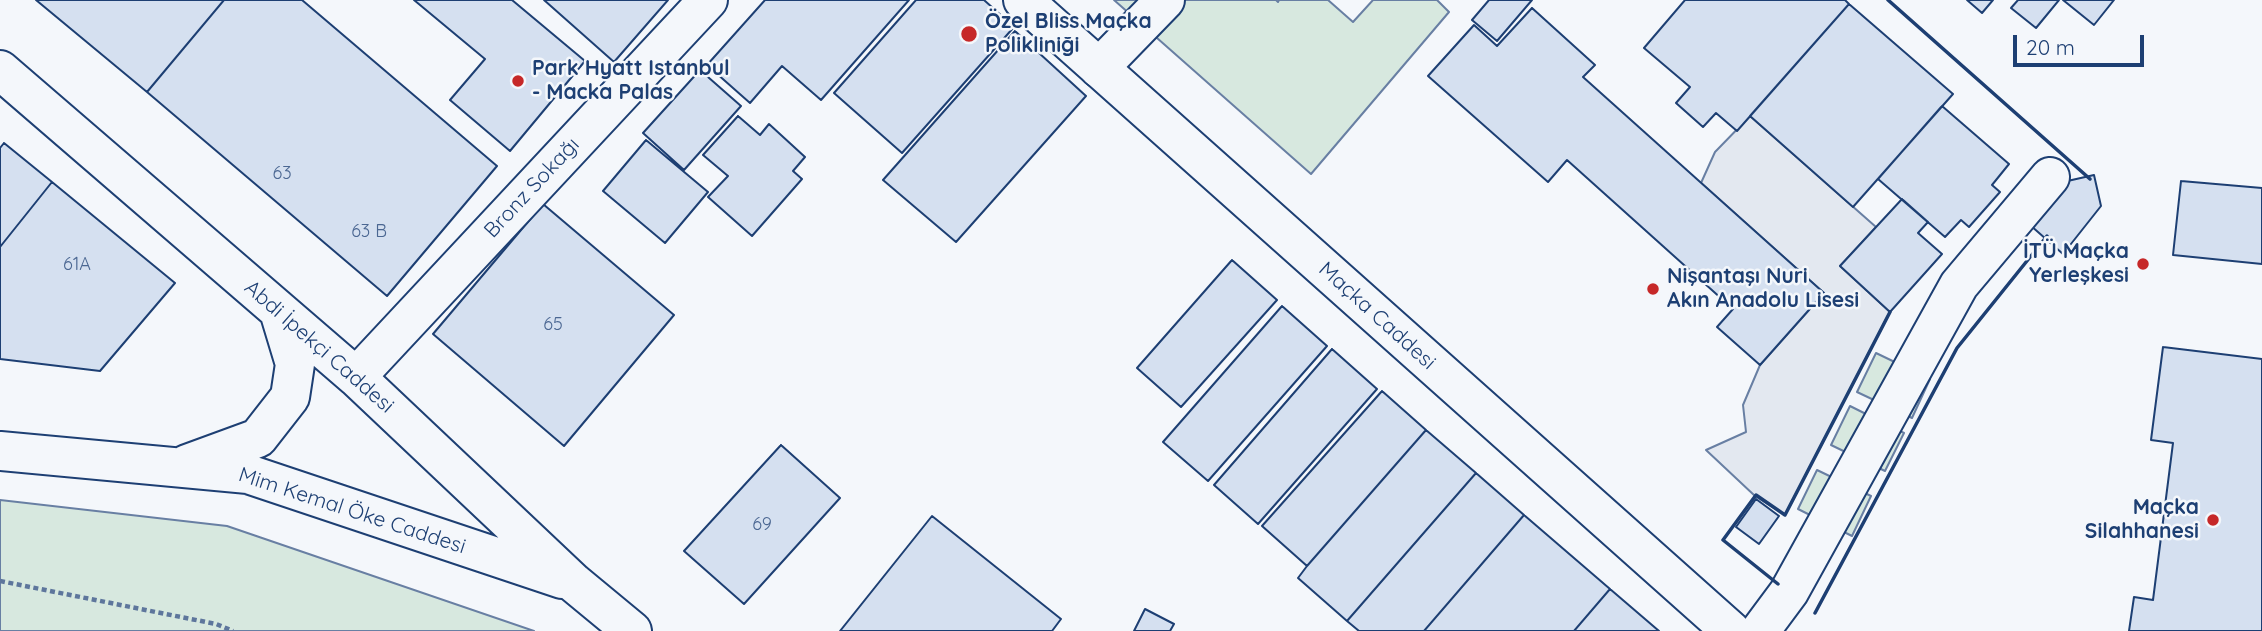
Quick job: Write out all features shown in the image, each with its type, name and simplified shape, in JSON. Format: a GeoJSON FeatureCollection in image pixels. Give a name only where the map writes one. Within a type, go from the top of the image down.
{"type":"FeatureCollection","features":[{"type":"Feature","properties":{"kind":"street","name":"Bronz Sokağı"},"geometry":{"type":"LineString","coordinates":[[356,377],[708,0]]}},
{"type":"Feature","properties":{"kind":"street","name":"Maçka Caddesi"},"geometry":{"type":"LineString","coordinates":[[1023,0],[1731,631]]}},
{"type":"Feature","properties":{"kind":"street"},"geometry":{"type":"LineString","coordinates":[[1099,68],[1166,0]]}},
{"type":"Feature","properties":{"kind":"street","name":"Abdi İpekçi Caddesi"},"geometry":{"type":"LineString","coordinates":[[0,70],[356,377],[574,583],[632,631]]}},
{"type":"Feature","properties":{"kind":"street"},"geometry":{"type":"LineString","coordinates":[[1760,631],[1789,593],[1959,285],[2050,177]]}},
{"type":"Feature","properties":{"kind":"street"},"geometry":{"type":"LineString","coordinates":[[176,468],[258,438],[290,397],[295,364],[279,311]]}},
{"type":"Feature","properties":{"kind":"street","name":"Mim Kemal Öke Caddesi"},"geometry":{"type":"LineString","coordinates":[[0,452],[248,474],[574,583]]}},
{"type":"Feature","properties":{"kind":"path"},"geometry":{"type":"LineString","coordinates":[[0,581],[216,624],[233,631]]}},
{"type":"Feature","properties":{"kind":"shaded area"},"geometry":{"type":"Polygon","coordinates":[[[1114,0],[1328,0],[1353,22],[1373,0],[1437,0],[1449,12],[1311,174],[1114,0]]]}},
{"type":"Feature","properties":{"kind":"shaded area"},"geometry":{"type":"Polygon","coordinates":[[[1750,116],[1876,227],[1840,266],[1890,312],[1785,515],[1755,496],[1706,450],[1746,432],[1743,405],[1760,365],[1824,293],[1701,183],[1715,152],[1750,116]]]}},
{"type":"Feature","properties":{"kind":"shaded area"},"geometry":{"type":"Polygon","coordinates":[[[1876,353],[1930,379],[1912,418],[1857,392],[1876,353]]]}},
{"type":"Feature","properties":{"kind":"shaded area"},"geometry":{"type":"Polygon","coordinates":[[[1850,406],[1904,433],[1885,471],[1831,445],[1850,406]]]}},
{"type":"Feature","properties":{"kind":"shaded area"},"geometry":{"type":"Polygon","coordinates":[[[1817,470],[1871,496],[1852,536],[1798,509],[1817,470]]]}},
{"type":"Feature","properties":{"kind":"shaded area"},"geometry":{"type":"Polygon","coordinates":[[[0,500],[227,526],[534,631],[0,631],[0,500]]]}},
{"type":"Feature","properties":{"kind":"building"},"geometry":{"type":"Polygon","coordinates":[[[36,0],[224,0],[147,92],[36,0]]]}},
{"type":"Feature","properties":{"kind":"building"},"geometry":{"type":"Polygon","coordinates":[[[224,0],[302,0],[497,166],[387,296],[147,92],[224,0]]]}},
{"type":"Feature","properties":{"kind":"building","name":"Park Hyatt Istanbul - Macka Palas"},"geometry":{"type":"Polygon","coordinates":[[[414,0],[512,0],[585,61],[510,151],[450,100],[485,59],[414,0]]]}},
{"type":"Feature","properties":{"kind":"building"},"geometry":{"type":"Polygon","coordinates":[[[544,0],[668,0],[614,62],[544,0]]]}},
{"type":"Feature","properties":{"kind":"building"},"geometry":{"type":"Polygon","coordinates":[[[765,0],[909,0],[821,100],[782,66],[750,103],[707,65],[765,0]]]}},
{"type":"Feature","properties":{"kind":"building"},"geometry":{"type":"Polygon","coordinates":[[[916,0],[984,0],[1014,27],[902,153],[834,93],[916,0]]]}},
{"type":"Feature","properties":{"kind":"building"},"geometry":{"type":"Polygon","coordinates":[[[1489,0],[1532,0],[1497,41],[1472,20],[1489,0]]]}},
{"type":"Feature","properties":{"kind":"building"},"geometry":{"type":"Polygon","coordinates":[[[1685,0],[1845,0],[1849,4],[1737,131],[1716,113],[1703,127],[1676,103],[1690,87],[1644,48],[1685,0]]]}},
{"type":"Feature","properties":{"kind":"building"},"geometry":{"type":"Polygon","coordinates":[[[1967,0],[1993,0],[1982,13],[1967,0]]]}},
{"type":"Feature","properties":{"kind":"building"},"geometry":{"type":"Polygon","coordinates":[[[2018,0],[2059,0],[2036,28],[2011,8],[2018,0]]]}},
{"type":"Feature","properties":{"kind":"building"},"geometry":{"type":"Polygon","coordinates":[[[2063,0],[2114,0],[2094,25],[2063,0]]]}},
{"type":"Feature","properties":{"kind":"building"},"geometry":{"type":"Polygon","coordinates":[[[1849,4],[1953,94],[1853,207],[1750,116],[1849,4]]]}},
{"type":"Feature","properties":{"kind":"building"},"geometry":{"type":"Polygon","coordinates":[[[1532,8],[1595,65],[1583,77],[1824,293],[1760,365],[1717,327],[1733,309],[1567,160],[1548,182],[1428,76],[1474,25],[1497,46],[1532,8]]]}},
{"type":"Feature","properties":{"kind":"building"},"geometry":{"type":"Polygon","coordinates":[[[1015,31],[1086,96],[956,242],[883,180],[1015,31]]]}},
{"type":"Feature","properties":{"kind":"building"},"geometry":{"type":"Polygon","coordinates":[[[700,70],[741,106],[684,170],[643,133],[700,70]]]}},
{"type":"Feature","properties":{"kind":"building"},"geometry":{"type":"Polygon","coordinates":[[[1942,106],[2009,164],[1992,185],[2000,192],[1969,227],[1961,220],[1945,237],[1878,179],[1942,106]]]}},
{"type":"Feature","properties":{"kind":"building"},"geometry":{"type":"Polygon","coordinates":[[[738,116],[760,135],[769,124],[805,157],[793,171],[802,179],[752,236],[708,197],[728,176],[703,155],[738,116]]]}},
{"type":"Feature","properties":{"kind":"building"},"geometry":{"type":"Polygon","coordinates":[[[646,140],[708,192],[665,243],[603,191],[646,140]]]}},
{"type":"Feature","properties":{"kind":"building"},"geometry":{"type":"Polygon","coordinates":[[[4,143],[52,182],[0,247],[0,148],[4,143]]]}},
{"type":"Feature","properties":{"kind":"building"},"geometry":{"type":"Polygon","coordinates":[[[2094,175],[2101,206],[2063,254],[2030,225],[2063,182],[2094,175]]]}},
{"type":"Feature","properties":{"kind":"building"},"geometry":{"type":"Polygon","coordinates":[[[2181,181],[2262,188],[2262,264],[2173,255],[2181,181]]]}},
{"type":"Feature","properties":{"kind":"building"},"geometry":{"type":"Polygon","coordinates":[[[52,182],[175,283],[100,371],[0,359],[0,247],[52,182]]]}},
{"type":"Feature","properties":{"kind":"building"},"geometry":{"type":"Polygon","coordinates":[[[1902,199],[1928,222],[1918,233],[1942,254],[1890,312],[1840,266],[1902,199]]]}},
{"type":"Feature","properties":{"kind":"building"},"geometry":{"type":"Polygon","coordinates":[[[543,204],[674,315],[564,446],[433,334],[543,204]]]}},
{"type":"Feature","properties":{"kind":"building"},"geometry":{"type":"Polygon","coordinates":[[[1232,260],[1277,300],[1181,407],[1137,368],[1232,260]]]}},
{"type":"Feature","properties":{"kind":"building"},"geometry":{"type":"Polygon","coordinates":[[[1282,306],[1327,346],[1208,481],[1163,442],[1282,306]]]}},
{"type":"Feature","properties":{"kind":"building","name":"Maçka Silahhanesi"},"geometry":{"type":"Polygon","coordinates":[[[2163,347],[2262,359],[2262,631],[2129,631],[2134,597],[2153,600],[2173,443],[2151,440],[2163,347]]]}},
{"type":"Feature","properties":{"kind":"building"},"geometry":{"type":"Polygon","coordinates":[[[1332,349],[1377,389],[1258,524],[1214,485],[1332,349]]]}},
{"type":"Feature","properties":{"kind":"building"},"geometry":{"type":"Polygon","coordinates":[[[1382,391],[1426,430],[1307,566],[1262,526],[1382,391]]]}},
{"type":"Feature","properties":{"kind":"building"},"geometry":{"type":"Polygon","coordinates":[[[1426,430],[1476,473],[1347,621],[1298,578],[1426,430]]]}},
{"type":"Feature","properties":{"kind":"building"},"geometry":{"type":"Polygon","coordinates":[[[781,445],[840,498],[744,604],[684,551],[781,445]]]}},
{"type":"Feature","properties":{"kind":"building"},"geometry":{"type":"Polygon","coordinates":[[[1476,473],[1524,515],[1424,631],[1359,631],[1347,621],[1476,473]]]}},
{"type":"Feature","properties":{"kind":"building"},"geometry":{"type":"Polygon","coordinates":[[[1756,499],[1779,516],[1759,544],[1736,527],[1756,499]]]}},
{"type":"Feature","properties":{"kind":"building"},"geometry":{"type":"Polygon","coordinates":[[[1524,515],[1610,589],[1574,631],[1424,631],[1524,515]]]}},
{"type":"Feature","properties":{"kind":"building"},"geometry":{"type":"Polygon","coordinates":[[[932,516],[1061,619],[1052,631],[840,631],[932,516]]]}},
{"type":"Feature","properties":{"kind":"building"},"geometry":{"type":"Polygon","coordinates":[[[1610,589],[1659,631],[1574,631],[1610,589]]]}},
{"type":"Feature","properties":{"kind":"building"},"geometry":{"type":"Polygon","coordinates":[[[1145,609],[1174,624],[1170,631],[1134,631],[1145,609]]]}},
{"type":"Feature","properties":{"kind":"wall"},"geometry":{"type":"LineString","coordinates":[[1888,0],[2090,179]]}},
{"type":"Feature","properties":{"kind":"wall"},"geometry":{"type":"LineString","coordinates":[[1815,613],[1957,348],[2047,236]]}},
{"type":"Feature","properties":{"kind":"wall"},"geometry":{"type":"LineString","coordinates":[[1778,584],[1723,540],[1756,495],[1785,515],[1890,312]]}},
{"type":"Feature","properties":{"kind":"place","name":"Özel Bliss Maçka Polikliniği"},"geometry":{"type":"Point","coordinates":[969,34]}},
{"type":"Feature","properties":{"kind":"place","name":"Park Hyatt Istanbul - Macka Palas"},"geometry":{"type":"Point","coordinates":[518,81]}},
{"type":"Feature","properties":{"kind":"place","name":"İTÜ Maçka Yerleşkesi"},"geometry":{"type":"Point","coordinates":[2143,264]}},
{"type":"Feature","properties":{"kind":"place","name":"Nişantaşı Nuri Akın Anadolu Lisesi"},"geometry":{"type":"Point","coordinates":[1653,289]}},
{"type":"Feature","properties":{"kind":"place","name":"Maçka Silahhanesi"},"geometry":{"type":"Point","coordinates":[2213,520]}}]}
